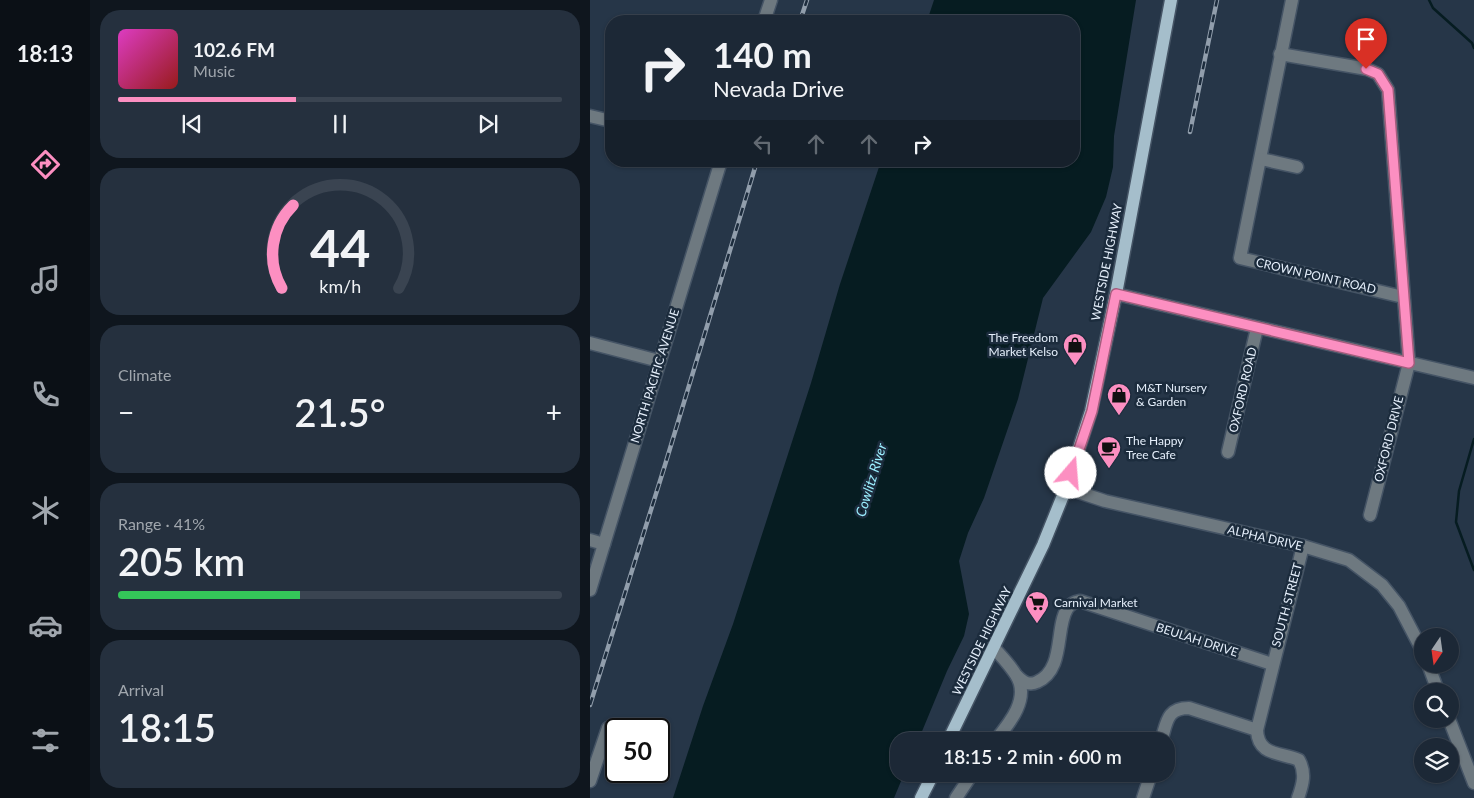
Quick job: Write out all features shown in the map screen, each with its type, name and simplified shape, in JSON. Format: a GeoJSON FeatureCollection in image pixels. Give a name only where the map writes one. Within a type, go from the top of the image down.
{"type":"FeatureCollection","features":[{"type":"Feature","properties":{"kind":"main road","name":"WESTSIDE HIGHWAY"},"geometry":{"type":"LineString","coordinates":[[952,732],[1043,546],[1066,488],[1092,411],[1171,0]]}},
{"type":"Feature","properties":{"kind":"main road"},"geometry":{"type":"LineString","coordinates":[[921,798],[929,782]]}},
{"type":"Feature","properties":{"kind":"street"},"geometry":{"type":"LineString","coordinates":[[766,15],[771,0]]}},
{"type":"Feature","properties":{"kind":"street","name":"CROWN POINT ROAD"},"geometry":{"type":"LineString","coordinates":[[1292,0],[1240,258],[1403,297]]}},
{"type":"Feature","properties":{"kind":"street","name":"OXFORD DRIVE"},"geometry":{"type":"LineString","coordinates":[[1280,54],[1366,69],[1378,74],[1388,90],[1409,363],[1370,516]]}},
{"type":"Feature","properties":{"kind":"street"},"geometry":{"type":"LineString","coordinates":[[590,116],[605,120]]}},
{"type":"Feature","properties":{"kind":"street"},"geometry":{"type":"LineString","coordinates":[[1261,158],[1297,167]]}},
{"type":"Feature","properties":{"kind":"street","name":"NORTH PACIFIC AVENUE"},"geometry":{"type":"LineString","coordinates":[[590,590],[719,167]]}},
{"type":"Feature","properties":{"kind":"street"},"geometry":{"type":"LineString","coordinates":[[1116,294],[1474,378]]}},
{"type":"Feature","properties":{"kind":"street","name":"OXFORD ROAD"},"geometry":{"type":"LineString","coordinates":[[1228,452],[1257,328]]}},
{"type":"Feature","properties":{"kind":"street"},"geometry":{"type":"LineString","coordinates":[[590,343],[659,362]]}},
{"type":"Feature","properties":{"kind":"street","name":"ALPHA DRIVE"},"geometry":{"type":"LineString","coordinates":[[1066,488],[1106,501],[1303,546],[1349,560],[1382,585],[1398,606],[1414,635]]}},
{"type":"Feature","properties":{"kind":"street"},"geometry":{"type":"LineString","coordinates":[[590,540],[604,544]]}},
{"type":"Feature","properties":{"kind":"street","name":"SOUTH STREET"},"geometry":{"type":"LineString","coordinates":[[1272,664],[1303,546]]}},
{"type":"Feature","properties":{"kind":"street","name":"BEULAH DRIVE"},"geometry":{"type":"LineString","coordinates":[[1017,676],[1025,683],[1032,684],[1041,680],[1050,672],[1059,647],[1066,609],[1072,603],[1080,601],[1272,664]]}},
{"type":"Feature","properties":{"kind":"street"},"geometry":{"type":"LineString","coordinates":[[994,648],[1017,676],[1020,690],[1018,709],[1002,732]]}},
{"type":"Feature","properties":{"kind":"street"},"geometry":{"type":"LineString","coordinates":[[1272,664],[1257,730],[1257,738],[1262,747],[1271,752],[1299,760],[1303,768],[1304,777],[1298,798]]}},
{"type":"Feature","properties":{"kind":"street"},"geometry":{"type":"LineString","coordinates":[[1164,732],[1173,711],[1179,708],[1189,708],[1257,730]]}},
{"type":"Feature","properties":{"kind":"street"},"geometry":{"type":"LineString","coordinates":[[1453,728],[1474,783]]}},
{"type":"Feature","properties":{"kind":"street"},"geometry":{"type":"LineString","coordinates":[[590,781],[605,737]]}},
{"type":"Feature","properties":{"kind":"street"},"geometry":{"type":"LineString","coordinates":[[956,798],[967,782]]}},
{"type":"Feature","properties":{"kind":"street"},"geometry":{"type":"LineString","coordinates":[[1143,798],[1148,782]]}},
{"type":"Feature","properties":{"kind":"water","name":"Cowlitz River"},"geometry":{"type":"Polygon","coordinates":[[[934,0],[1136,0],[1114,136],[1113,167],[1106,197],[1091,232],[1043,298],[1018,399],[984,498],[968,533],[959,561],[969,614],[964,636],[922,732],[890,732],[890,782],[901,782],[894,798],[673,798],[703,706],[733,624],[811,383],[840,284],[879,167],[1080,167],[1080,15],[929,15],[934,0]]]}},
{"type":"Feature","properties":{"kind":"waterway"},"geometry":{"type":"LineString","coordinates":[[1429,0],[1433,8],[1472,43],[1474,48]]}},
{"type":"Feature","properties":{"kind":"waterway"},"geometry":{"type":"LineString","coordinates":[[1474,439],[1459,491],[1456,522],[1474,570]]}},
{"type":"Feature","properties":{"kind":"railway"},"geometry":{"type":"LineString","coordinates":[[802,15],[807,0]]}},
{"type":"Feature","properties":{"kind":"railway"},"geometry":{"type":"LineString","coordinates":[[1190,132],[1217,0]]}},
{"type":"Feature","properties":{"kind":"railway"},"geometry":{"type":"LineString","coordinates":[[590,705],[755,167]]}},
{"type":"Feature","properties":{"kind":"place","name":"The Freedom Market Kelso"},"geometry":{"type":"Point","coordinates":[1075,366]}},
{"type":"Feature","properties":{"kind":"place","name":"M&T Nursery & Garden"},"geometry":{"type":"Point","coordinates":[1119,416]}},
{"type":"Feature","properties":{"kind":"place","name":"The Happy Tree Cafe"},"geometry":{"type":"Point","coordinates":[1109,469]}},
{"type":"Feature","properties":{"kind":"place","name":"Carnival Market"},"geometry":{"type":"Point","coordinates":[1037,624]}},
{"type":"Feature","properties":{"kind":"route"},"geometry":{"type":"LineString","coordinates":[[1071,473],[1092,411],[1116,294],[1409,363],[1388,90],[1378,74],[1366,69]]}}]}
